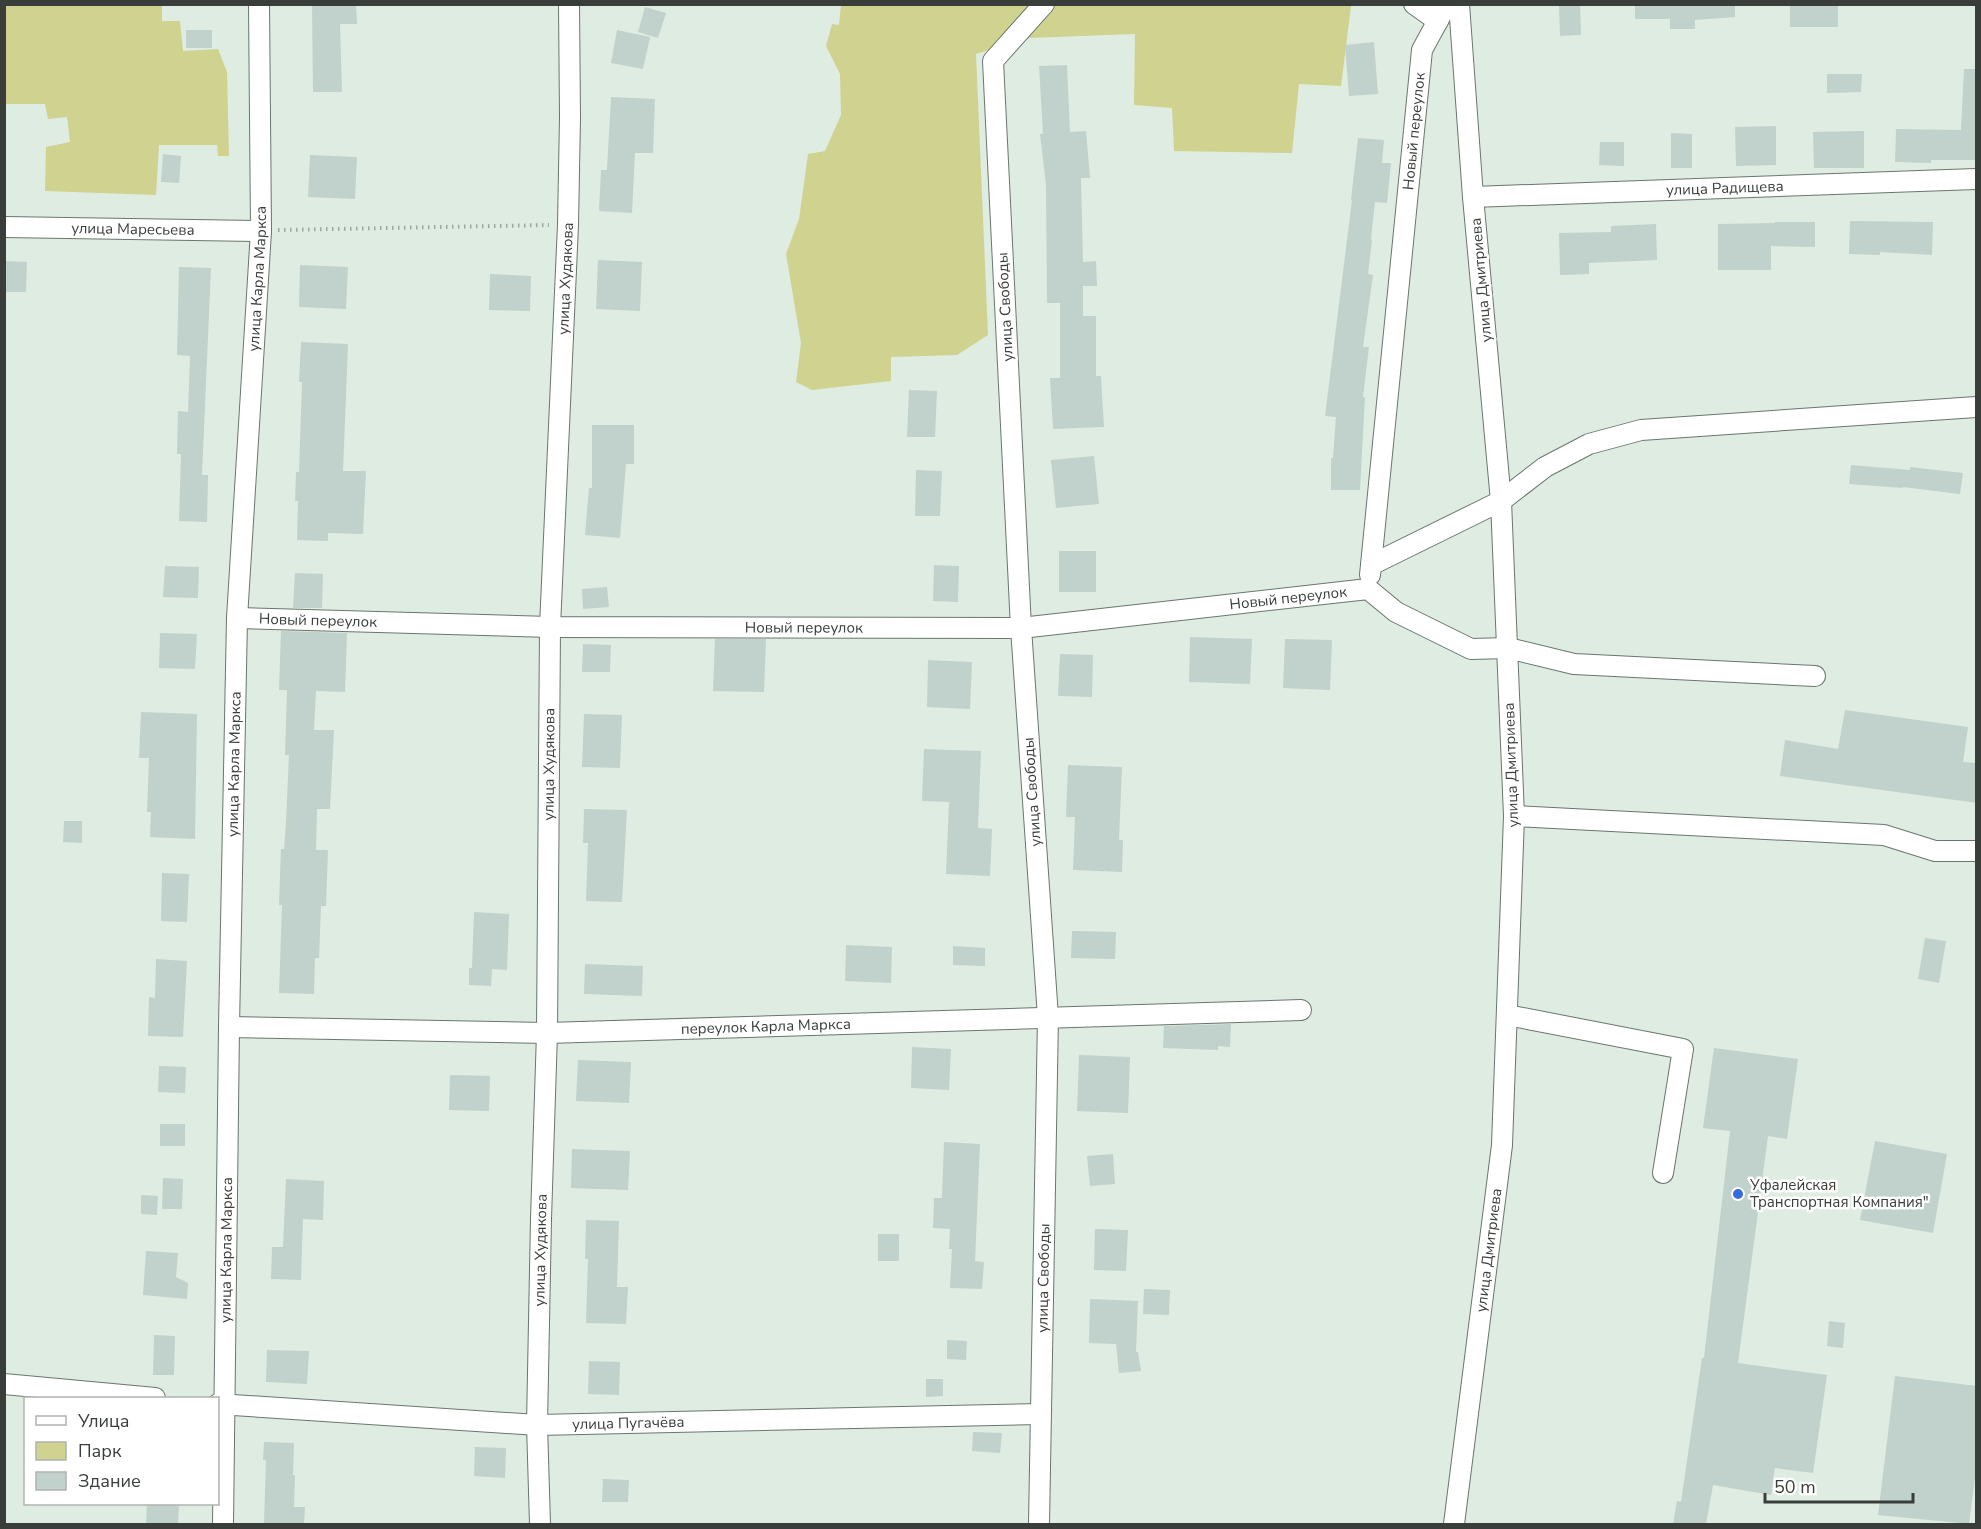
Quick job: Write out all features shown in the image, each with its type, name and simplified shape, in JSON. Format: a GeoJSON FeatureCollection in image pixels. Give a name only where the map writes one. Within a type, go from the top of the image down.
{"type":"FeatureCollection","features":[{"type":"Feature","properties":{"kind":"street","name":"улица Карла Маркса"},"geometry":{"type":"LineString","coordinates":[[223,1524],[221,1405],[237,618],[261,231],[259,4]]}},
{"type":"Feature","properties":{"kind":"street","name":"улица Худякова"},"geometry":{"type":"LineString","coordinates":[[540,1524],[537,1425],[547,1033],[550,627],[568,225],[569,4]]}},
{"type":"Feature","properties":{"kind":"street","name":"улица Свободы"},"geometry":{"type":"LineString","coordinates":[[1039,1524],[1048,1017],[1021,628],[993,61],[1044,4]]}},
{"type":"Feature","properties":{"kind":"street"},"geometry":{"type":"LineString","coordinates":[[1414,4],[1442,13]]}},
{"type":"Feature","properties":{"kind":"street","name":"улица Дмитриева"},"geometry":{"type":"LineString","coordinates":[[1454,1524],[1502,1145],[1514,816],[1501,501],[1473,197],[1459,4]]}},
{"type":"Feature","properties":{"kind":"street","name":"Новый переулок"},"geometry":{"type":"LineString","coordinates":[[1368,589],[1422,50],[1442,13]]}},
{"type":"Feature","properties":{"kind":"street","name":"улица Радищева"},"geometry":{"type":"LineString","coordinates":[[1473,197],[1977,179]]}},
{"type":"Feature","properties":{"kind":"street","name":"улица Маресьева"},"geometry":{"type":"LineString","coordinates":[[4,227],[261,231]]}},
{"type":"Feature","properties":{"kind":"street"},"geometry":{"type":"LineString","coordinates":[[1371,565],[1501,501],[1545,467],[1589,444],[1641,430],[1977,407]]}},
{"type":"Feature","properties":{"kind":"street","name":"Новый переулок"},"geometry":{"type":"LineString","coordinates":[[237,618],[550,627],[1021,628],[1368,589],[1396,612],[1471,649],[1508,648],[1574,663],[1815,676]]}},
{"type":"Feature","properties":{"kind":"street"},"geometry":{"type":"LineString","coordinates":[[1514,816],[1884,835],[1935,851],[1977,851]]}},
{"type":"Feature","properties":{"kind":"street","name":"переулок Карла Маркса"},"geometry":{"type":"LineString","coordinates":[[229,1027],[547,1033],[1301,1010]]}},
{"type":"Feature","properties":{"kind":"street"},"geometry":{"type":"LineString","coordinates":[[1507,1015],[1683,1050],[1663,1173]]}},
{"type":"Feature","properties":{"kind":"street"},"geometry":{"type":"LineString","coordinates":[[4,1384],[144,1397]]}},
{"type":"Feature","properties":{"kind":"street","name":"улица Пугачёва"},"geometry":{"type":"LineString","coordinates":[[221,1405],[537,1425],[1040,1414]]}},
{"type":"Feature","properties":{"kind":"path"},"geometry":{"type":"LineString","coordinates":[[261,231],[568,225]]}},
{"type":"Feature","properties":{"kind":"green space"},"geometry":{"type":"Polygon","coordinates":[[[5,4],[162,5],[162,21],[180,21],[183,51],[218,49],[227,72],[229,156],[218,156],[217,145],[159,145],[156,195],[45,191],[46,147],[70,142],[67,117],[48,119],[45,104],[5,104],[5,4]]]}},
{"type":"Feature","properties":{"kind":"green space"},"geometry":{"type":"Polygon","coordinates":[[[841,5],[1359,5],[1351,6],[1341,86],[1299,84],[1292,153],[1174,151],[1172,108],[1134,105],[1135,34],[1029,38],[976,54],[988,335],[957,355],[891,357],[891,381],[812,390],[796,382],[801,343],[786,254],[799,219],[808,154],[825,151],[841,115],[840,74],[826,46],[832,24],[839,25],[841,5]]]}},
{"type":"Feature","properties":{"kind":"building"},"geometry":{"type":"Polygon","coordinates":[[[312,4],[356,4],[357,24],[340,24],[342,92],[313,92],[312,4]]]}},
{"type":"Feature","properties":{"kind":"building"},"geometry":{"type":"Polygon","coordinates":[[[1559,4],[1580,4],[1581,35],[1560,36],[1559,4]]]}},
{"type":"Feature","properties":{"kind":"building"},"geometry":{"type":"Polygon","coordinates":[[[1635,4],[1735,4],[1735,17],[1695,20],[1695,29],[1670,29],[1670,19],[1635,19],[1635,4]]]}},
{"type":"Feature","properties":{"kind":"building"},"geometry":{"type":"Polygon","coordinates":[[[1790,4],[1838,4],[1838,27],[1790,27],[1790,4]]]}},
{"type":"Feature","properties":{"kind":"building"},"geometry":{"type":"Polygon","coordinates":[[[645,7],[666,13],[658,38],[638,32],[645,7]]]}},
{"type":"Feature","properties":{"kind":"building"},"geometry":{"type":"Polygon","coordinates":[[[186,30],[212,30],[212,48],[186,48],[186,30]]]}},
{"type":"Feature","properties":{"kind":"building"},"geometry":{"type":"Polygon","coordinates":[[[617,30],[650,37],[643,69],[611,63],[617,30]]]}},
{"type":"Feature","properties":{"kind":"building"},"geometry":{"type":"Polygon","coordinates":[[[1374,42],[1378,94],[1349,96],[1345,45],[1374,42]]]}},
{"type":"Feature","properties":{"kind":"building"},"geometry":{"type":"Polygon","coordinates":[[[1067,65],[1070,132],[1086,131],[1090,178],[1081,178],[1083,262],[1096,261],[1097,286],[1083,286],[1083,316],[1096,316],[1096,376],[1101,376],[1104,427],[1053,429],[1050,378],[1060,378],[1060,303],[1047,303],[1046,185],[1040,134],[1043,134],[1039,66],[1067,65]]]}},
{"type":"Feature","properties":{"kind":"building"},"geometry":{"type":"Polygon","coordinates":[[[1964,69],[1977,69],[1977,160],[1931,160],[1931,163],[1895,162],[1896,129],[1961,130],[1964,69]]]}},
{"type":"Feature","properties":{"kind":"building"},"geometry":{"type":"Polygon","coordinates":[[[1827,74],[1862,74],[1861,92],[1827,93],[1827,74]]]}},
{"type":"Feature","properties":{"kind":"building"},"geometry":{"type":"Polygon","coordinates":[[[611,97],[655,99],[653,153],[635,153],[632,213],[599,211],[601,170],[607,170],[611,97]]]}},
{"type":"Feature","properties":{"kind":"building"},"geometry":{"type":"Polygon","coordinates":[[[1776,126],[1776,165],[1736,166],[1735,127],[1776,126]]]}},
{"type":"Feature","properties":{"kind":"building"},"geometry":{"type":"Polygon","coordinates":[[[1864,131],[1864,168],[1814,168],[1813,132],[1864,131]]]}},
{"type":"Feature","properties":{"kind":"building"},"geometry":{"type":"Polygon","coordinates":[[[1671,133],[1692,134],[1692,168],[1671,168],[1671,133]]]}},
{"type":"Feature","properties":{"kind":"building"},"geometry":{"type":"Polygon","coordinates":[[[1358,138],[1384,140],[1382,163],[1391,163],[1387,203],[1375,202],[1371,239],[1368,274],[1373,275],[1363,347],[1369,347],[1363,397],[1365,397],[1360,490],[1331,490],[1331,458],[1333,458],[1336,417],[1325,416],[1358,138]]]}},
{"type":"Feature","properties":{"kind":"building"},"geometry":{"type":"Polygon","coordinates":[[[1600,142],[1624,142],[1624,166],[1599,165],[1600,142]]]}},
{"type":"Feature","properties":{"kind":"building"},"geometry":{"type":"Polygon","coordinates":[[[163,154],[181,156],[179,183],[161,182],[163,154]]]}},
{"type":"Feature","properties":{"kind":"building"},"geometry":{"type":"Polygon","coordinates":[[[310,155],[357,157],[355,199],[308,197],[310,155]]]}},
{"type":"Feature","properties":{"kind":"building"},"geometry":{"type":"Polygon","coordinates":[[[1850,221],[1933,222],[1932,255],[1880,252],[1880,255],[1849,254],[1850,221]]]}},
{"type":"Feature","properties":{"kind":"building"},"geometry":{"type":"Polygon","coordinates":[[[1815,222],[1815,247],[1771,246],[1771,270],[1718,270],[1718,224],[1815,222]]]}},
{"type":"Feature","properties":{"kind":"building"},"geometry":{"type":"Polygon","coordinates":[[[1656,224],[1657,260],[1589,263],[1589,274],[1560,275],[1559,233],[1611,232],[1611,226],[1656,224]]]}},
{"type":"Feature","properties":{"kind":"building"},"geometry":{"type":"Polygon","coordinates":[[[598,260],[642,262],[640,311],[596,309],[598,260]]]}},
{"type":"Feature","properties":{"kind":"building"},"geometry":{"type":"Polygon","coordinates":[[[4,261],[27,262],[26,292],[4,292],[4,261]]]}},
{"type":"Feature","properties":{"kind":"building"},"geometry":{"type":"Polygon","coordinates":[[[300,265],[348,267],[346,309],[299,307],[300,265]]]}},
{"type":"Feature","properties":{"kind":"building"},"geometry":{"type":"Polygon","coordinates":[[[179,267],[211,268],[202,475],[208,475],[207,522],[179,521],[181,454],[177,454],[178,411],[188,412],[190,356],[177,355],[179,267]]]}},
{"type":"Feature","properties":{"kind":"building"},"geometry":{"type":"Polygon","coordinates":[[[490,274],[531,276],[530,311],[489,310],[490,274]]]}},
{"type":"Feature","properties":{"kind":"building"},"geometry":{"type":"Polygon","coordinates":[[[301,342],[348,344],[343,471],[366,471],[363,534],[328,533],[328,541],[297,540],[298,501],[295,501],[296,472],[299,472],[301,342]]]}},
{"type":"Feature","properties":{"kind":"building"},"geometry":{"type":"Polygon","coordinates":[[[909,390],[937,391],[935,437],[907,437],[909,390]]]}},
{"type":"Feature","properties":{"kind":"building"},"geometry":{"type":"Polygon","coordinates":[[[592,425],[634,425],[634,464],[626,464],[620,538],[585,535],[589,488],[592,488],[592,425]]]}},
{"type":"Feature","properties":{"kind":"building"},"geometry":{"type":"Polygon","coordinates":[[[1094,456],[1099,504],[1056,508],[1051,460],[1094,456]]]}},
{"type":"Feature","properties":{"kind":"building"},"geometry":{"type":"Polygon","coordinates":[[[1851,465],[1910,470],[1910,467],[1963,473],[1960,494],[1903,487],[1849,484],[1851,465]]]}},
{"type":"Feature","properties":{"kind":"building"},"geometry":{"type":"Polygon","coordinates":[[[916,470],[942,471],[940,516],[915,516],[916,470]]]}},
{"type":"Feature","properties":{"kind":"building"},"geometry":{"type":"Polygon","coordinates":[[[1059,551],[1096,551],[1096,592],[1059,592],[1059,551]]]}},
{"type":"Feature","properties":{"kind":"building"},"geometry":{"type":"Polygon","coordinates":[[[934,565],[959,566],[958,602],[933,601],[934,565]]]}},
{"type":"Feature","properties":{"kind":"building"},"geometry":{"type":"Polygon","coordinates":[[[165,566],[199,567],[198,598],[163,597],[165,566]]]}},
{"type":"Feature","properties":{"kind":"building"},"geometry":{"type":"Polygon","coordinates":[[[295,573],[323,574],[322,608],[293,608],[295,573]]]}},
{"type":"Feature","properties":{"kind":"building"},"geometry":{"type":"Polygon","coordinates":[[[607,587],[609,607],[583,609],[582,589],[607,587]]]}},
{"type":"Feature","properties":{"kind":"building"},"geometry":{"type":"Polygon","coordinates":[[[281,631],[347,633],[345,692],[316,691],[314,730],[334,730],[330,809],[317,809],[316,850],[328,850],[326,906],[321,906],[319,958],[315,958],[314,994],[279,993],[281,849],[284,849],[289,755],[285,755],[287,690],[279,690],[281,631]]]}},
{"type":"Feature","properties":{"kind":"building"},"geometry":{"type":"Polygon","coordinates":[[[160,633],[197,634],[195,669],[159,668],[160,633]]]}},
{"type":"Feature","properties":{"kind":"building"},"geometry":{"type":"Polygon","coordinates":[[[1190,637],[1252,639],[1250,684],[1189,682],[1190,637]]]}},
{"type":"Feature","properties":{"kind":"building"},"geometry":{"type":"Polygon","coordinates":[[[715,639],[766,639],[764,692],[713,691],[715,639]]]}},
{"type":"Feature","properties":{"kind":"building"},"geometry":{"type":"Polygon","coordinates":[[[1285,639],[1332,640],[1330,690],[1283,688],[1285,639]]]}},
{"type":"Feature","properties":{"kind":"building"},"geometry":{"type":"Polygon","coordinates":[[[583,644],[611,645],[610,672],[582,672],[583,644]]]}},
{"type":"Feature","properties":{"kind":"building"},"geometry":{"type":"Polygon","coordinates":[[[1060,654],[1093,655],[1092,697],[1058,696],[1060,654]]]}},
{"type":"Feature","properties":{"kind":"building"},"geometry":{"type":"Polygon","coordinates":[[[928,660],[972,662],[970,709],[927,707],[928,660]]]}},
{"type":"Feature","properties":{"kind":"building"},"geometry":{"type":"Polygon","coordinates":[[[1845,710],[1968,727],[1963,762],[1977,763],[1977,803],[1780,776],[1785,740],[1838,749],[1845,710]]]}},
{"type":"Feature","properties":{"kind":"building"},"geometry":{"type":"Polygon","coordinates":[[[141,712],[197,714],[195,839],[150,837],[151,812],[147,812],[149,758],[139,758],[141,712]]]}},
{"type":"Feature","properties":{"kind":"building"},"geometry":{"type":"Polygon","coordinates":[[[584,714],[622,715],[620,768],[582,767],[584,714]]]}},
{"type":"Feature","properties":{"kind":"building"},"geometry":{"type":"Polygon","coordinates":[[[924,749],[981,751],[978,828],[992,829],[990,876],[946,874],[949,802],[922,801],[924,749]]]}},
{"type":"Feature","properties":{"kind":"building"},"geometry":{"type":"Polygon","coordinates":[[[1068,765],[1122,767],[1119,840],[1123,840],[1122,872],[1073,870],[1075,817],[1066,817],[1068,765]]]}},
{"type":"Feature","properties":{"kind":"building"},"geometry":{"type":"Polygon","coordinates":[[[584,809],[627,810],[622,902],[586,901],[588,843],[583,843],[584,809]]]}},
{"type":"Feature","properties":{"kind":"building"},"geometry":{"type":"Polygon","coordinates":[[[64,821],[82,821],[82,843],[63,842],[64,821]]]}},
{"type":"Feature","properties":{"kind":"building"},"geometry":{"type":"Polygon","coordinates":[[[162,873],[189,874],[187,922],[161,921],[162,873]]]}},
{"type":"Feature","properties":{"kind":"building"},"geometry":{"type":"Polygon","coordinates":[[[474,912],[509,914],[507,970],[492,969],[491,986],[469,985],[469,968],[472,968],[474,912]]]}},
{"type":"Feature","properties":{"kind":"building"},"geometry":{"type":"Polygon","coordinates":[[[1072,931],[1116,932],[1115,959],[1071,958],[1072,931]]]}},
{"type":"Feature","properties":{"kind":"building"},"geometry":{"type":"Polygon","coordinates":[[[1925,938],[1946,941],[1939,983],[1918,979],[1925,938]]]}},
{"type":"Feature","properties":{"kind":"building"},"geometry":{"type":"Polygon","coordinates":[[[846,945],[892,947],[891,983],[845,981],[846,945]]]}},
{"type":"Feature","properties":{"kind":"building"},"geometry":{"type":"Polygon","coordinates":[[[953,946],[985,948],[985,966],[953,965],[953,946]]]}},
{"type":"Feature","properties":{"kind":"building"},"geometry":{"type":"Polygon","coordinates":[[[156,959],[187,961],[183,1037],[148,1036],[149,997],[155,998],[156,959]]]}},
{"type":"Feature","properties":{"kind":"building"},"geometry":{"type":"Polygon","coordinates":[[[585,964],[643,966],[642,996],[584,994],[585,964]]]}},
{"type":"Feature","properties":{"kind":"building"},"geometry":{"type":"Polygon","coordinates":[[[1231,1024],[1230,1047],[1218,1046],[1218,1050],[1163,1048],[1164,1026],[1231,1024]]]}},
{"type":"Feature","properties":{"kind":"building"},"geometry":{"type":"Polygon","coordinates":[[[912,1047],[951,1049],[949,1090],[911,1088],[912,1047]]]}},
{"type":"Feature","properties":{"kind":"building"},"geometry":{"type":"Polygon","coordinates":[[[1714,1048],[1798,1059],[1787,1139],[1768,1136],[1738,1363],[1827,1375],[1813,1473],[1775,1468],[1771,1495],[1713,1485],[1706,1524],[1673,1524],[1677,1501],[1681,1502],[1702,1358],[1704,1358],[1730,1131],[1703,1128],[1714,1048]]]}},
{"type":"Feature","properties":{"kind":"building"},"geometry":{"type":"Polygon","coordinates":[[[1079,1055],[1130,1057],[1128,1113],[1077,1111],[1079,1055]]]}},
{"type":"Feature","properties":{"kind":"building"},"geometry":{"type":"Polygon","coordinates":[[[578,1060],[631,1062],[629,1103],[576,1101],[578,1060]]]}},
{"type":"Feature","properties":{"kind":"building"},"geometry":{"type":"Polygon","coordinates":[[[159,1066],[186,1067],[185,1093],[158,1092],[159,1066]]]}},
{"type":"Feature","properties":{"kind":"building"},"geometry":{"type":"Polygon","coordinates":[[[450,1075],[490,1076],[489,1111],[449,1110],[450,1075]]]}},
{"type":"Feature","properties":{"kind":"building"},"geometry":{"type":"Polygon","coordinates":[[[160,1124],[185,1124],[185,1146],[160,1146],[160,1124]]]}},
{"type":"Feature","properties":{"kind":"building"},"geometry":{"type":"Polygon","coordinates":[[[1875,1141],[1947,1154],[1933,1233],[1860,1220],[1875,1141]]]}},
{"type":"Feature","properties":{"kind":"building"},"geometry":{"type":"Polygon","coordinates":[[[944,1142],[980,1144],[975,1261],[984,1262],[982,1289],[950,1288],[952,1249],[949,1249],[950,1229],[933,1228],[934,1198],[942,1198],[944,1142]]]}},
{"type":"Feature","properties":{"kind":"building"},"geometry":{"type":"Polygon","coordinates":[[[572,1149],[630,1151],[628,1190],[571,1188],[572,1149]]]}},
{"type":"Feature","properties":{"kind":"building"},"geometry":{"type":"Polygon","coordinates":[[[1113,1154],[1115,1184],[1090,1186],[1087,1156],[1113,1154]]]}},
{"type":"Feature","properties":{"kind":"building"},"geometry":{"type":"Polygon","coordinates":[[[163,1178],[183,1179],[182,1209],[162,1209],[163,1178]]]}},
{"type":"Feature","properties":{"kind":"building"},"geometry":{"type":"Polygon","coordinates":[[[286,1179],[324,1181],[323,1220],[303,1219],[301,1280],[271,1279],[272,1247],[283,1247],[286,1179]]]}},
{"type":"Feature","properties":{"kind":"building"},"geometry":{"type":"Polygon","coordinates":[[[141,1195],[158,1196],[157,1215],[141,1214],[141,1195]]]}},
{"type":"Feature","properties":{"kind":"building"},"geometry":{"type":"Polygon","coordinates":[[[586,1220],[619,1221],[617,1287],[628,1287],[626,1324],[586,1323],[588,1259],[585,1259],[586,1220]]]}},
{"type":"Feature","properties":{"kind":"building"},"geometry":{"type":"Polygon","coordinates":[[[1095,1229],[1128,1230],[1126,1271],[1094,1270],[1095,1229]]]}},
{"type":"Feature","properties":{"kind":"building"},"geometry":{"type":"Polygon","coordinates":[[[878,1234],[899,1234],[899,1261],[878,1261],[878,1234]]]}},
{"type":"Feature","properties":{"kind":"building"},"geometry":{"type":"Polygon","coordinates":[[[146,1251],[178,1253],[176,1277],[188,1283],[187,1299],[143,1295],[146,1251]]]}},
{"type":"Feature","properties":{"kind":"building"},"geometry":{"type":"Polygon","coordinates":[[[1144,1289],[1170,1290],[1169,1315],[1143,1314],[1144,1289]]]}},
{"type":"Feature","properties":{"kind":"building"},"geometry":{"type":"Polygon","coordinates":[[[1090,1299],[1138,1301],[1136,1352],[1138,1352],[1141,1371],[1119,1373],[1116,1344],[1089,1343],[1090,1299]]]}},
{"type":"Feature","properties":{"kind":"building"},"geometry":{"type":"Polygon","coordinates":[[[1829,1321],[1845,1323],[1843,1348],[1827,1346],[1829,1321]]]}},
{"type":"Feature","properties":{"kind":"building"},"geometry":{"type":"Polygon","coordinates":[[[154,1335],[175,1336],[174,1375],[153,1375],[154,1335]]]}},
{"type":"Feature","properties":{"kind":"building"},"geometry":{"type":"Polygon","coordinates":[[[947,1340],[967,1341],[966,1360],[947,1359],[947,1340]]]}},
{"type":"Feature","properties":{"kind":"building"},"geometry":{"type":"Polygon","coordinates":[[[267,1350],[309,1351],[307,1384],[266,1382],[267,1350]]]}},
{"type":"Feature","properties":{"kind":"building"},"geometry":{"type":"Polygon","coordinates":[[[589,1361],[620,1362],[619,1395],[588,1394],[589,1361]]]}},
{"type":"Feature","properties":{"kind":"building"},"geometry":{"type":"Polygon","coordinates":[[[1895,1376],[1977,1386],[1977,1463],[1969,1524],[1878,1515],[1895,1376]]]}},
{"type":"Feature","properties":{"kind":"building"},"geometry":{"type":"Polygon","coordinates":[[[926,1379],[943,1379],[943,1396],[926,1397],[926,1379]]]}},
{"type":"Feature","properties":{"kind":"building"},"geometry":{"type":"Polygon","coordinates":[[[973,1432],[1002,1433],[1000,1453],[972,1451],[973,1432]]]}},
{"type":"Feature","properties":{"kind":"building"},"geometry":{"type":"Polygon","coordinates":[[[264,1442],[294,1443],[294,1507],[305,1507],[304,1524],[264,1523],[266,1460],[263,1460],[264,1442]]]}},
{"type":"Feature","properties":{"kind":"building"},"geometry":{"type":"Polygon","coordinates":[[[475,1447],[506,1448],[505,1478],[474,1476],[475,1447]]]}},
{"type":"Feature","properties":{"kind":"building"},"geometry":{"type":"Polygon","coordinates":[[[603,1479],[629,1480],[628,1502],[602,1502],[603,1479]]]}},
{"type":"Feature","properties":{"kind":"building"},"geometry":{"type":"Polygon","coordinates":[[[147,1505],[179,1505],[178,1524],[146,1524],[147,1505]]]}},
{"type":"Feature","properties":{"kind":"place","name":"Уфалейская Транспортная Компания\""},"geometry":{"type":"Point","coordinates":[1738,1194]}}]}
